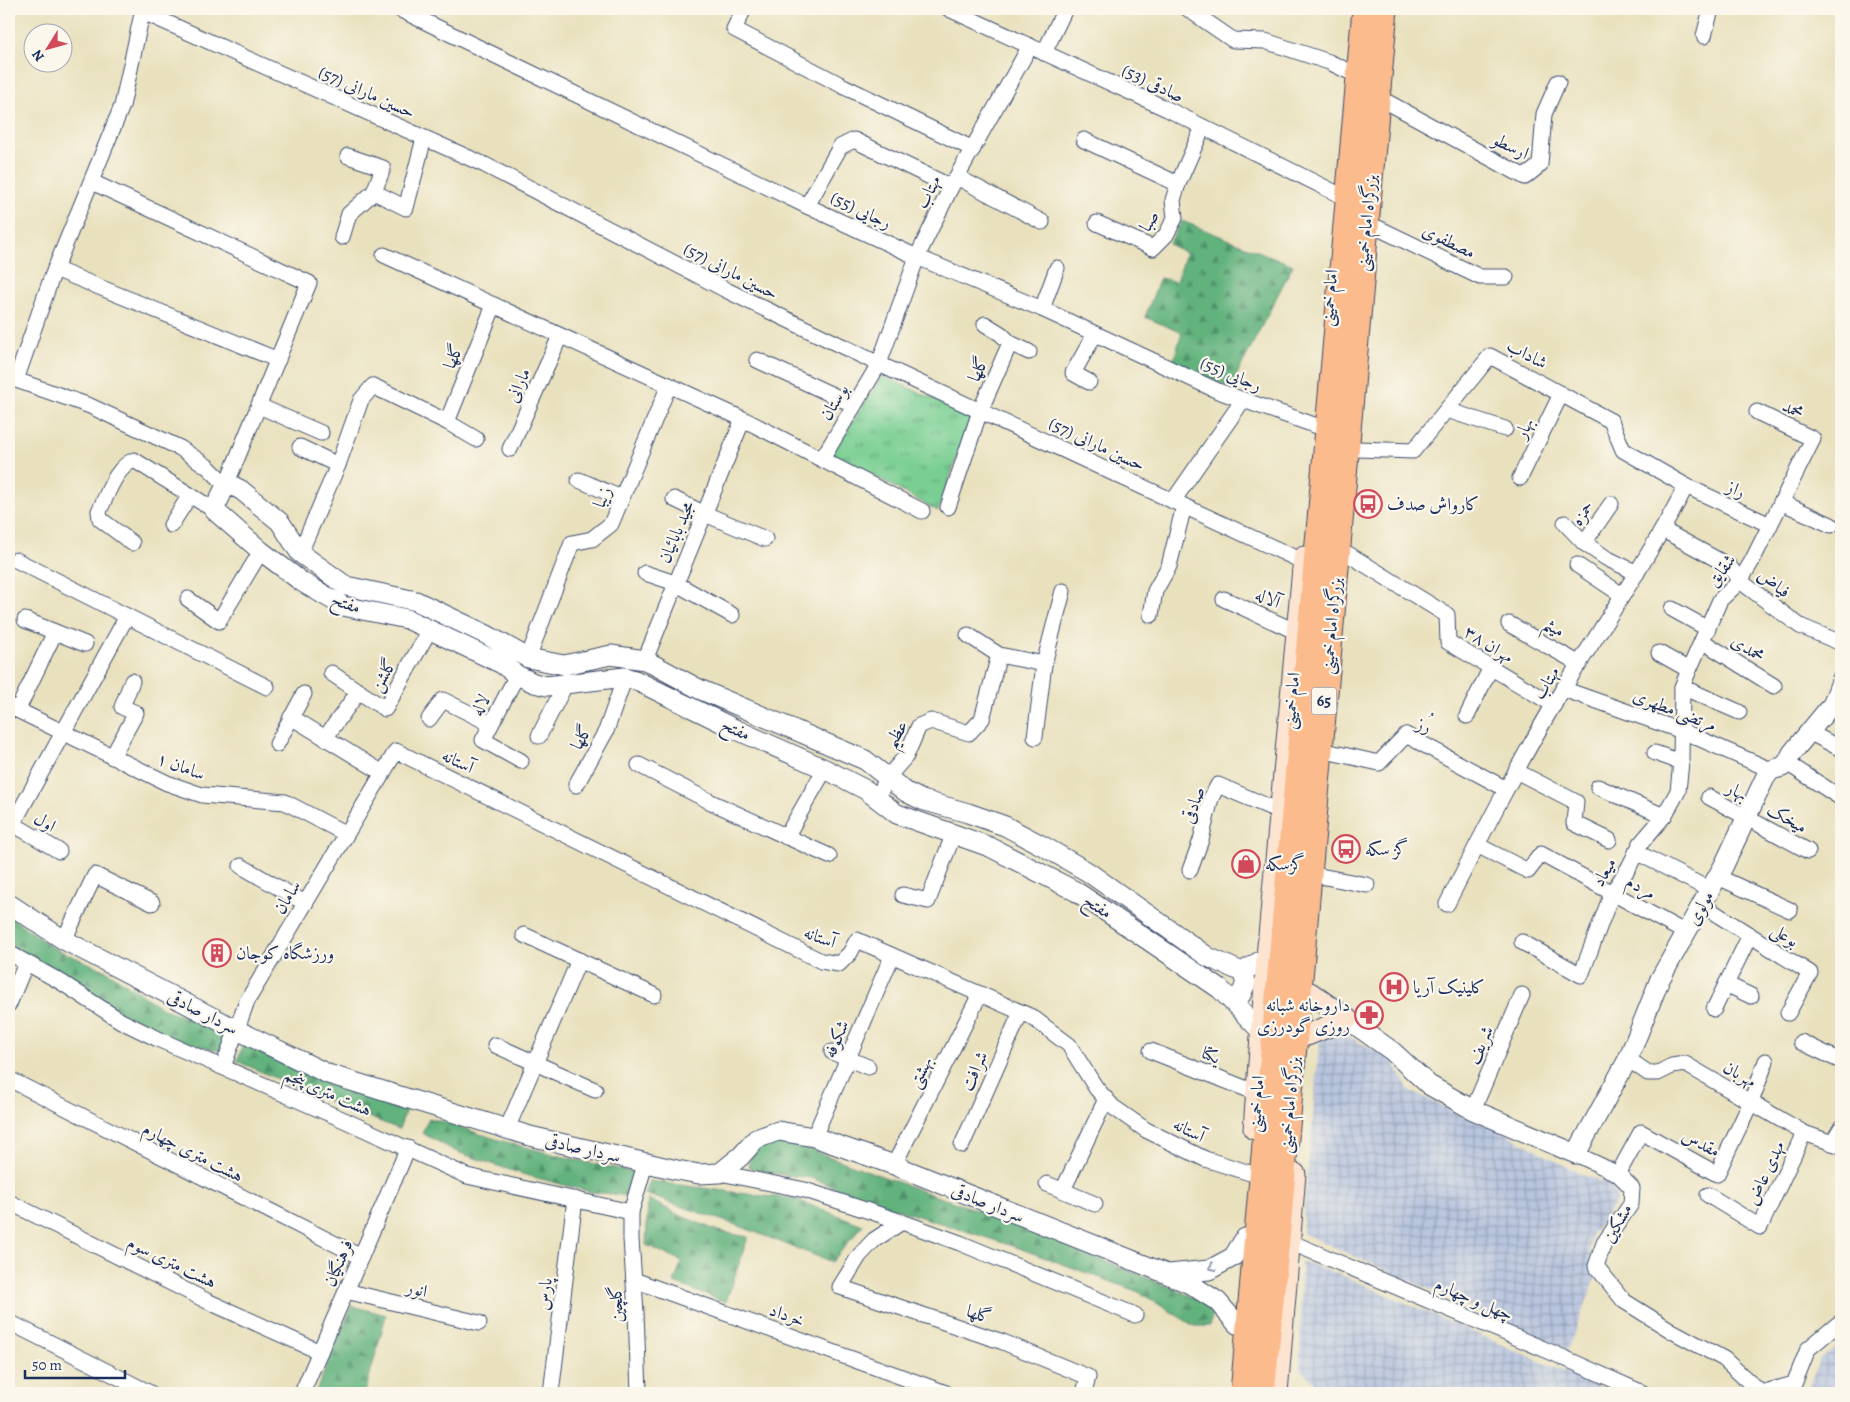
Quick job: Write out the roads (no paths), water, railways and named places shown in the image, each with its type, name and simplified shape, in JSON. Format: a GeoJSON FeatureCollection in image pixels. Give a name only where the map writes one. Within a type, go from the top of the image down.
{"type":"FeatureCollection","features":[{"type":"Feature","properties":{"kind":"highway","name":"بزرگراه امام خمینی"},"geometry":{"type":"LineString","coordinates":[[1243,1393],[1365,9]]}},
{"type":"Feature","properties":{"kind":"highway","name":"بزرگراه امام خمینی"},"geometry":{"type":"LineString","coordinates":[[1262,1393],[1385,9]]}},
{"type":"Feature","properties":{"kind":"main road","name":"امام خمینی"},"geometry":{"type":"LineString","coordinates":[[1232,1393],[1267,957],[1355,9]]}},
{"type":"Feature","properties":{"kind":"main road"},"geometry":{"type":"LineString","coordinates":[[1277,1393],[1330,752],[1397,9]]}},
{"type":"Feature","properties":{"kind":"main road"},"geometry":{"type":"LineString","coordinates":[[1310,993],[1347,1019]]}},
{"type":"Feature","properties":{"kind":"main road"},"geometry":{"type":"LineString","coordinates":[[1307,1035],[1347,1019]]}},
{"type":"Feature","properties":{"kind":"street","name":"رجایی (55)"},"geometry":{"type":"LineString","coordinates":[[399,9],[807,206],[917,257],[1042,308],[1218,391],[1317,426]]}},
{"type":"Feature","properties":{"kind":"street"},"geometry":{"type":"LineString","coordinates":[[744,9],[734,29],[844,86],[973,149]]}},
{"type":"Feature","properties":{"kind":"street","name":"صادقی (53)"},"geometry":{"type":"LineString","coordinates":[[950,9],[1203,127],[1338,194]]}},
{"type":"Feature","properties":{"kind":"street"},"geometry":{"type":"LineString","coordinates":[[1044,52],[1065,9]]}},
{"type":"Feature","properties":{"kind":"street"},"geometry":{"type":"LineString","coordinates":[[1188,9],[1233,40],[1265,41],[1329,62],[1350,72]]}},
{"type":"Feature","properties":{"kind":"street"},"geometry":{"type":"LineString","coordinates":[[1704,36],[1711,9]]}},
{"type":"Feature","properties":{"kind":"street"},"geometry":{"type":"LineString","coordinates":[[143,11],[122,106],[55,269],[278,360]]}},
{"type":"Feature","properties":{"kind":"street","name":"حسین مارانی (57)"},"geometry":{"type":"LineString","coordinates":[[143,11],[485,166],[720,286],[879,364],[1304,562]]}},
{"type":"Feature","properties":{"kind":"street","name":"مهتاب"},"geometry":{"type":"LineString","coordinates":[[879,364],[917,257],[954,182],[1030,46]]}},
{"type":"Feature","properties":{"kind":"street","name":"ارسطو"},"geometry":{"type":"LineString","coordinates":[[1389,103],[1525,177],[1540,165],[1544,114],[1558,82]]}},
{"type":"Feature","properties":{"kind":"street","name":"صبا"},"geometry":{"type":"LineString","coordinates":[[1097,223],[1154,248],[1166,235],[1174,218],[1173,200],[1178,184],[1203,127]]}},
{"type":"Feature","properties":{"kind":"street"},"geometry":{"type":"LineString","coordinates":[[374,192],[406,208],[424,138]]}},
{"type":"Feature","properties":{"kind":"street"},"geometry":{"type":"LineString","coordinates":[[807,206],[840,147],[854,140],[1042,222]]}},
{"type":"Feature","properties":{"kind":"street"},"geometry":{"type":"LineString","coordinates":[[1084,140],[1178,184]]}},
{"type":"Feature","properties":{"kind":"street"},"geometry":{"type":"LineString","coordinates":[[342,236],[349,214],[374,192],[383,168],[348,156]]}},
{"type":"Feature","properties":{"kind":"street"},"geometry":{"type":"LineString","coordinates":[[92,182],[309,283],[226,486],[214,510],[134,460],[127,463],[120,470],[99,511],[99,515],[100,519],[132,543]]}},
{"type":"Feature","properties":{"kind":"street","name":"مصطفوی"},"geometry":{"type":"LineString","coordinates":[[1378,228],[1480,277],[1506,276]]}},
{"type":"Feature","properties":{"kind":"street"},"geometry":{"type":"LineString","coordinates":[[384,255],[743,419],[922,511]]}},
{"type":"Feature","properties":{"kind":"street"},"geometry":{"type":"LineString","coordinates":[[1042,308],[1057,268]]}},
{"type":"Feature","properties":{"kind":"street","name":"مفتح"},"geometry":{"type":"LineString","coordinates":[[55,269],[16,380],[90,406],[180,448],[208,466],[226,486],[233,486],[241,490],[280,522],[300,553],[346,586],[416,601],[494,639],[528,658],[564,666],[611,655],[645,660],[699,689],[865,760],[906,792],[922,800],[1005,826],[1045,846],[1088,872],[1208,956],[1242,972]]}},
{"type":"Feature","properties":{"kind":"street","name":"گلها"},"geometry":{"type":"LineString","coordinates":[[447,422],[494,305]]}},
{"type":"Feature","properties":{"kind":"street"},"geometry":{"type":"LineString","coordinates":[[985,324],[1001,334],[1010,344],[1029,352]]}},
{"type":"Feature","properties":{"kind":"street"},"geometry":{"type":"LineString","coordinates":[[1090,382],[1074,373],[1095,334]]}},
{"type":"Feature","properties":{"kind":"street","name":"مارانی"},"geometry":{"type":"LineString","coordinates":[[510,449],[560,336]]}},
{"type":"Feature","properties":{"kind":"street","name":"گلها"},"geometry":{"type":"LineString","coordinates":[[948,506],[980,411],[1010,344]]}},
{"type":"Feature","properties":{"kind":"street","name":"شاداب"},"geometry":{"type":"LineString","coordinates":[[1358,449],[1413,451],[1490,356],[1612,421],[1622,450],[1686,486]]}},
{"type":"Feature","properties":{"kind":"street"},"geometry":{"type":"LineString","coordinates":[[757,360],[854,405]]}},
{"type":"Feature","properties":{"kind":"street","name":"بوستان"},"geometry":{"type":"LineString","coordinates":[[822,459],[879,364]]}},
{"type":"Feature","properties":{"kind":"street","name":"زیبا"},"geometry":{"type":"LineString","coordinates":[[528,658],[572,544],[592,539],[611,524],[669,385]]}},
{"type":"Feature","properties":{"kind":"street"},"geometry":{"type":"LineString","coordinates":[[300,553],[338,465],[361,400],[373,386],[447,422],[476,439]]}},
{"type":"Feature","properties":{"kind":"street","name":"بهار"},"geometry":{"type":"LineString","coordinates":[[1520,478],[1561,394]]}},
{"type":"Feature","properties":{"kind":"street"},"geometry":{"type":"LineString","coordinates":[[1151,615],[1155,591],[1169,566],[1179,503],[1243,400]]}},
{"type":"Feature","properties":{"kind":"street"},"geometry":{"type":"LineString","coordinates":[[259,406],[321,433]]}},
{"type":"Feature","properties":{"kind":"street"},"geometry":{"type":"LineString","coordinates":[[1447,410],[1505,429]]}},
{"type":"Feature","properties":{"kind":"street","name":"محمد"},"geometry":{"type":"LineString","coordinates":[[1757,412],[1813,439]]}},
{"type":"Feature","properties":{"kind":"street","name":"مجید بابائیان"},"geometry":{"type":"LineString","coordinates":[[645,660],[743,419]]}},
{"type":"Feature","properties":{"kind":"street","name":"شقایق"},"geometry":{"type":"LineString","coordinates":[[1682,731],[1682,687],[1720,600],[1740,581],[1752,561],[1813,439]]}},
{"type":"Feature","properties":{"kind":"street"},"geometry":{"type":"LineString","coordinates":[[300,447],[338,465]]}},
{"type":"Feature","properties":{"kind":"street"},"geometry":{"type":"LineString","coordinates":[[579,480],[622,498]]}},
{"type":"Feature","properties":{"kind":"street","name":"مهتاب"},"geometry":{"type":"LineString","coordinates":[[1447,904],[1516,771],[1554,705],[1663,530],[1686,486]]}},
{"type":"Feature","properties":{"kind":"street","name":"راز"},"geometry":{"type":"LineString","coordinates":[[1686,486],[1770,525]]}},
{"type":"Feature","properties":{"kind":"street"},"geometry":{"type":"LineString","coordinates":[[171,525],[190,495]]}},
{"type":"Feature","properties":{"kind":"street"},"geometry":{"type":"LineString","coordinates":[[674,500],[765,539]]}},
{"type":"Feature","properties":{"kind":"street"},"geometry":{"type":"LineString","coordinates":[[1781,502],[1831,525]]}},
{"type":"Feature","properties":{"kind":"street","name":"حمزه"},"geometry":{"type":"LineString","coordinates":[[1584,543],[1611,504]]}},
{"type":"Feature","properties":{"kind":"street","name":"مفتح"},"geometry":{"type":"LineString","coordinates":[[214,510],[302,582],[343,606],[407,619],[502,664],[517,675],[534,683],[548,686],[565,685],[626,677],[737,730],[825,768],[858,785],[898,814],[990,847],[1077,892],[1168,952],[1220,989],[1261,1031]]}},
{"type":"Feature","properties":{"kind":"street"},"geometry":{"type":"LineString","coordinates":[[1565,523],[1584,543],[1606,558],[1636,573]]}},
{"type":"Feature","properties":{"kind":"street","name":"فیاض"},"geometry":{"type":"LineString","coordinates":[[1663,530],[1729,566],[1740,581],[1800,626],[1841,643]]}},
{"type":"Feature","properties":{"kind":"street"},"geometry":{"type":"LineString","coordinates":[[188,599],[219,621],[262,551]]}},
{"type":"Feature","properties":{"kind":"street","name":"مهران ۳۸"},"geometry":{"type":"LineString","coordinates":[[1348,554],[1447,614],[1448,642],[1554,705]]}},
{"type":"Feature","properties":{"kind":"street"},"geometry":{"type":"LineString","coordinates":[[16,560],[267,687]]}},
{"type":"Feature","properties":{"kind":"street"},"geometry":{"type":"LineString","coordinates":[[1577,565],[1622,595]]}},
{"type":"Feature","properties":{"kind":"street"},"geometry":{"type":"LineString","coordinates":[[645,574],[675,583],[732,615]]}},
{"type":"Feature","properties":{"kind":"street"},"geometry":{"type":"LineString","coordinates":[[1035,737],[1044,664],[1063,591]]}},
{"type":"Feature","properties":{"kind":"street","name":"آلاله"},"geometry":{"type":"LineString","coordinates":[[1224,599],[1297,632]]}},
{"type":"Feature","properties":{"kind":"street","name":"محمدی"},"geometry":{"type":"LineString","coordinates":[[1672,610],[1774,686]]}},
{"type":"Feature","properties":{"kind":"street"},"geometry":{"type":"LineString","coordinates":[[12,822],[64,733],[127,616]]}},
{"type":"Feature","properties":{"kind":"street"},"geometry":{"type":"LineString","coordinates":[[26,620],[85,644]]}},
{"type":"Feature","properties":{"kind":"street","name":"میثم"},"geometry":{"type":"LineString","coordinates":[[1509,624],[1580,664]]}},
{"type":"Feature","properties":{"kind":"street","name":"گلشن"},"geometry":{"type":"LineString","coordinates":[[331,673],[385,709],[430,629]]}},
{"type":"Feature","properties":{"kind":"street"},"geometry":{"type":"LineString","coordinates":[[13,707],[56,632]]}},
{"type":"Feature","properties":{"kind":"street"},"geometry":{"type":"LineString","coordinates":[[968,635],[999,655],[1044,664]]}},
{"type":"Feature","properties":{"kind":"street"},"geometry":{"type":"LineString","coordinates":[[1659,653],[1689,670]]}},
{"type":"Feature","properties":{"kind":"street","name":"عظیم"},"geometry":{"type":"LineString","coordinates":[[877,799],[887,778],[906,756],[919,726],[931,721],[969,733],[982,719],[999,655]]}},
{"type":"Feature","properties":{"kind":"street"},"geometry":{"type":"LineString","coordinates":[[1467,716],[1491,667]]}},
{"type":"Feature","properties":{"kind":"street","name":"لاله"},"geometry":{"type":"LineString","coordinates":[[517,675],[483,740],[521,761]]}},
{"type":"Feature","properties":{"kind":"street","name":"مولوی"},"geometry":{"type":"LineString","coordinates":[[1576,1154],[1628,1058],[1660,979],[1710,891],[1765,778],[1792,753],[1809,732],[1835,706],[1841,676]]}},
{"type":"Feature","properties":{"kind":"street","name":"گلها"},"geometry":{"type":"LineString","coordinates":[[576,785],[606,731],[626,677]]}},
{"type":"Feature","properties":{"kind":"street"},"geometry":{"type":"LineString","coordinates":[[112,757],[136,713],[122,707],[132,681]]}},
{"type":"Feature","properties":{"kind":"street"},"geometry":{"type":"LineString","coordinates":[[540,736],[565,685]]}},
{"type":"Feature","properties":{"kind":"street"},"geometry":{"type":"LineString","coordinates":[[1682,687],[1739,712]]}},
{"type":"Feature","properties":{"kind":"street","name":"مرتضی مطهری"},"geometry":{"type":"LineString","coordinates":[[1564,689],[1779,766],[1841,798]]}},
{"type":"Feature","properties":{"kind":"street"},"geometry":{"type":"LineString","coordinates":[[325,738],[359,692]]}},
{"type":"Feature","properties":{"kind":"street"},"geometry":{"type":"LineString","coordinates":[[277,744],[304,694]]}},
{"type":"Feature","properties":{"kind":"street"},"geometry":{"type":"LineString","coordinates":[[429,719],[443,700],[491,724]]}},
{"type":"Feature","properties":{"kind":"street","name":"سامان ۱"},"geometry":{"type":"LineString","coordinates":[[13,707],[167,784],[202,794],[286,802],[346,834]]}},
{"type":"Feature","properties":{"kind":"street"},"geometry":{"type":"LineString","coordinates":[[291,717],[384,773]]}},
{"type":"Feature","properties":{"kind":"street","name":"میعاد"},"geometry":{"type":"LineString","coordinates":[[1522,942],[1581,975],[1612,893],[1641,843],[1664,816],[1678,791],[1682,762],[1682,731]]}},
{"type":"Feature","properties":{"kind":"street"},"geometry":{"type":"LineString","coordinates":[[1809,732],[1841,749]]}},
{"type":"Feature","properties":{"kind":"street","name":"رُز"},"geometry":{"type":"LineString","coordinates":[[1330,752],[1379,763],[1406,735],[1506,789]]}},
{"type":"Feature","properties":{"kind":"street","name":"سامان"},"geometry":{"type":"LineString","coordinates":[[223,1067],[247,1001],[396,751]]}},
{"type":"Feature","properties":{"kind":"street","name":"آستانه"},"geometry":{"type":"LineString","coordinates":[[396,751],[822,961],[839,964],[850,953],[857,940],[1032,1017],[1069,1045],[1096,1088],[1113,1107],[1146,1130],[1205,1159],[1250,1173]]}},
{"type":"Feature","properties":{"kind":"street"},"geometry":{"type":"LineString","coordinates":[[1655,753],[1682,762]]}},
{"type":"Feature","properties":{"kind":"street"},"geometry":{"type":"LineString","coordinates":[[639,765],[829,856]]}},
{"type":"Feature","properties":{"kind":"street"},"geometry":{"type":"LineString","coordinates":[[786,837],[825,768]]}},
{"type":"Feature","properties":{"kind":"street"},"geometry":{"type":"LineString","coordinates":[[1516,771],[1576,802],[1574,823],[1609,840]]}},
{"type":"Feature","properties":{"kind":"street","name":"صادقی"},"geometry":{"type":"LineString","coordinates":[[1190,870],[1201,840],[1211,798],[1218,785],[1281,812]]}},
{"type":"Feature","properties":{"kind":"street"},"geometry":{"type":"LineString","coordinates":[[1598,787],[1664,816]]}},
{"type":"Feature","properties":{"kind":"street","name":"بهار"},"geometry":{"type":"LineString","coordinates":[[1709,797],[1747,817]]}},
{"type":"Feature","properties":{"kind":"street","name":"میخک"},"geometry":{"type":"LineString","coordinates":[[1747,817],[1808,851]]}},
{"type":"Feature","properties":{"kind":"street","name":"اول"},"geometry":{"type":"LineString","coordinates":[[12,822],[59,851]]}},
{"type":"Feature","properties":{"kind":"street"},"geometry":{"type":"LineString","coordinates":[[903,895],[928,901],[954,833]]}},
{"type":"Feature","properties":{"kind":"street","name":"مردم"},"geometry":{"type":"LineString","coordinates":[[1477,845],[1528,871],[1541,854],[1686,933]]}},
{"type":"Feature","properties":{"kind":"street"},"geometry":{"type":"LineString","coordinates":[[1636,852],[1710,891],[1790,910]]}},
{"type":"Feature","properties":{"kind":"street"},"geometry":{"type":"LineString","coordinates":[[241,866],[305,903]]}},
{"type":"Feature","properties":{"kind":"street"},"geometry":{"type":"LineString","coordinates":[[64,940],[95,875],[152,903]]}},
{"type":"Feature","properties":{"kind":"street"},"geometry":{"type":"LineString","coordinates":[[1320,876],[1367,885]]}},
{"type":"Feature","properties":{"kind":"street","name":"بوعلی"},"geometry":{"type":"LineString","coordinates":[[1710,891],[1750,935],[1810,973],[1788,1013]]}},
{"type":"Feature","properties":{"kind":"street","name":"سردار صادقی"},"geometry":{"type":"LineString","coordinates":[[9,904],[64,940],[237,1030],[328,1074],[530,1136],[699,1174],[720,1173],[741,1156],[756,1139],[778,1131],[814,1137],[894,1165],[1168,1274],[1217,1301],[1237,1324]]}},
{"type":"Feature","properties":{"kind":"street"},"geometry":{"type":"LineString","coordinates":[[524,935],[654,995]]}},
{"type":"Feature","properties":{"kind":"street"},"geometry":{"type":"LineString","coordinates":[[1714,1009],[1750,935]]}},
{"type":"Feature","properties":{"kind":"street","name":"هشت متری پنجم"},"geometry":{"type":"LineString","coordinates":[[9,953],[61,982],[122,1021],[160,1040],[408,1148],[467,1176],[631,1212]]}},
{"type":"Feature","properties":{"kind":"street","name":"شکوفه"},"geometry":{"type":"LineString","coordinates":[[814,1137],[892,956]]}},
{"type":"Feature","properties":{"kind":"street"},"geometry":{"type":"LineString","coordinates":[[1230,999],[1241,995],[1246,983],[1242,972],[1267,957]]}},
{"type":"Feature","properties":{"kind":"street"},"geometry":{"type":"LineString","coordinates":[[507,1129],[579,960]]}},
{"type":"Feature","properties":{"kind":"street"},"geometry":{"type":"LineString","coordinates":[[9,1004],[26,963]]}},
{"type":"Feature","properties":{"kind":"street"},"geometry":{"type":"LineString","coordinates":[[1726,984],[1751,996]]}},
{"type":"Feature","properties":{"kind":"street","name":"بهشتی"},"geometry":{"type":"LineString","coordinates":[[894,1165],[980,994]]}},
{"type":"Feature","properties":{"kind":"street","name":"شریف"},"geometry":{"type":"LineString","coordinates":[[1473,1110],[1522,995]]}},
{"type":"Feature","properties":{"kind":"street","name":"شرافت"},"geometry":{"type":"LineString","coordinates":[[962,1145],[1021,1012]]}},
{"type":"Feature","properties":{"kind":"street","name":"مشکین"},"geometry":{"type":"LineString","coordinates":[[1347,1019],[1392,1052],[1429,1085],[1473,1110],[1618,1174],[1632,1188],[1631,1204],[1604,1243],[1596,1266],[1624,1301],[1724,1359],[1761,1393],[1794,1384],[1808,1349],[1838,1324],[1841,1325]]}},
{"type":"Feature","properties":{"kind":"street"},"geometry":{"type":"LineString","coordinates":[[1801,1042],[1841,1061]]}},
{"type":"Feature","properties":{"kind":"street"},"geometry":{"type":"LineString","coordinates":[[495,1045],[595,1090]]}},
{"type":"Feature","properties":{"kind":"street","name":"یکتا"},"geometry":{"type":"LineString","coordinates":[[1151,1051],[1257,1093]]}},
{"type":"Feature","properties":{"kind":"street"},"geometry":{"type":"LineString","coordinates":[[832,1052],[868,1067]]}},
{"type":"Feature","properties":{"kind":"street","name":"مهربان"},"geometry":{"type":"LineString","coordinates":[[1628,1058],[1648,1073],[1658,1073],[1672,1066],[1686,1064],[1804,1133],[1837,1145]]}},
{"type":"Feature","properties":{"kind":"street"},"geometry":{"type":"LineString","coordinates":[[1751,1102],[1766,1061]]}},
{"type":"Feature","properties":{"kind":"street","name":"هشت متری چهارم"},"geometry":{"type":"LineString","coordinates":[[9,1079],[361,1257]]}},
{"type":"Feature","properties":{"kind":"street"},"geometry":{"type":"LineString","coordinates":[[1063,1190],[1106,1099]]}},
{"type":"Feature","properties":{"kind":"street","name":"مقدس"},"geometry":{"type":"LineString","coordinates":[[1618,1174],[1641,1132],[1717,1174],[1751,1102]]}},
{"type":"Feature","properties":{"kind":"street"},"geometry":{"type":"LineString","coordinates":[[1837,1145],[1841,1128]]}},
{"type":"Feature","properties":{"kind":"street","name":"مهدی عاض"},"geometry":{"type":"LineString","coordinates":[[1708,1195],[1760,1227],[1804,1133]]}},
{"type":"Feature","properties":{"kind":"street","name":"فرهنگیان"},"geometry":{"type":"LineString","coordinates":[[302,1393],[408,1148]]}},
{"type":"Feature","properties":{"kind":"street","name":"گلچین"},"geometry":{"type":"LineString","coordinates":[[639,1393],[631,1212],[643,1171],[649,1163]]}},
{"type":"Feature","properties":{"kind":"street"},"geometry":{"type":"LineString","coordinates":[[720,1173],[805,1190],[902,1222],[1135,1315]]}},
{"type":"Feature","properties":{"kind":"street"},"geometry":{"type":"LineString","coordinates":[[1047,1184],[1095,1204]]}},
{"type":"Feature","properties":{"kind":"street","name":"پارس"},"geometry":{"type":"LineString","coordinates":[[551,1393],[574,1199]]}},
{"type":"Feature","properties":{"kind":"street","name":"هشت متری سوم"},"geometry":{"type":"LineString","coordinates":[[9,1202],[207,1301],[320,1352]]}},
{"type":"Feature","properties":{"kind":"street","name":"گلها"},"geometry":{"type":"LineString","coordinates":[[902,1222],[874,1240],[860,1256],[840,1287],[1004,1342],[1088,1377],[1084,1393]]}},
{"type":"Feature","properties":{"kind":"street"},"geometry":{"type":"LineString","coordinates":[[1168,1274],[1209,1270],[1233,1257],[1245,1238]]}},
{"type":"Feature","properties":{"kind":"street","name":"چهل و چهارم"},"geometry":{"type":"LineString","coordinates":[[1290,1242],[1544,1349],[1643,1393]]}},
{"type":"Feature","properties":{"kind":"street","name":"خرداد"},"geometry":{"type":"LineString","coordinates":[[634,1280],[926,1390],[946,1393]]}},
{"type":"Feature","properties":{"kind":"street","name":"انور"},"geometry":{"type":"LineString","coordinates":[[346,1291],[479,1323]]}},
{"type":"Feature","properties":{"kind":"street"},"geometry":{"type":"LineString","coordinates":[[9,1322],[150,1393]]}},
{"type":"Feature","properties":{"kind":"place","name":"کارواش صدف"},"geometry":{"type":"Point","coordinates":[1368,504]}},
{"type":"Feature","properties":{"kind":"place","name":"گز سکه"},"geometry":{"type":"Point","coordinates":[1346,849]}},
{"type":"Feature","properties":{"kind":"place","name":"گزسکه"},"geometry":{"type":"Point","coordinates":[1246,864]}},
{"type":"Feature","properties":{"kind":"place","name":"ورزشگاه کوجان"},"geometry":{"type":"Point","coordinates":[217,953]}},
{"type":"Feature","properties":{"kind":"place","name":"کلینیک آریا"},"geometry":{"type":"Point","coordinates":[1394,987]}},
{"type":"Feature","properties":{"kind":"place","name":"داروخانه شبانه روزی گودرزی"},"geometry":{"type":"Point","coordinates":[1369,1015]}}]}
